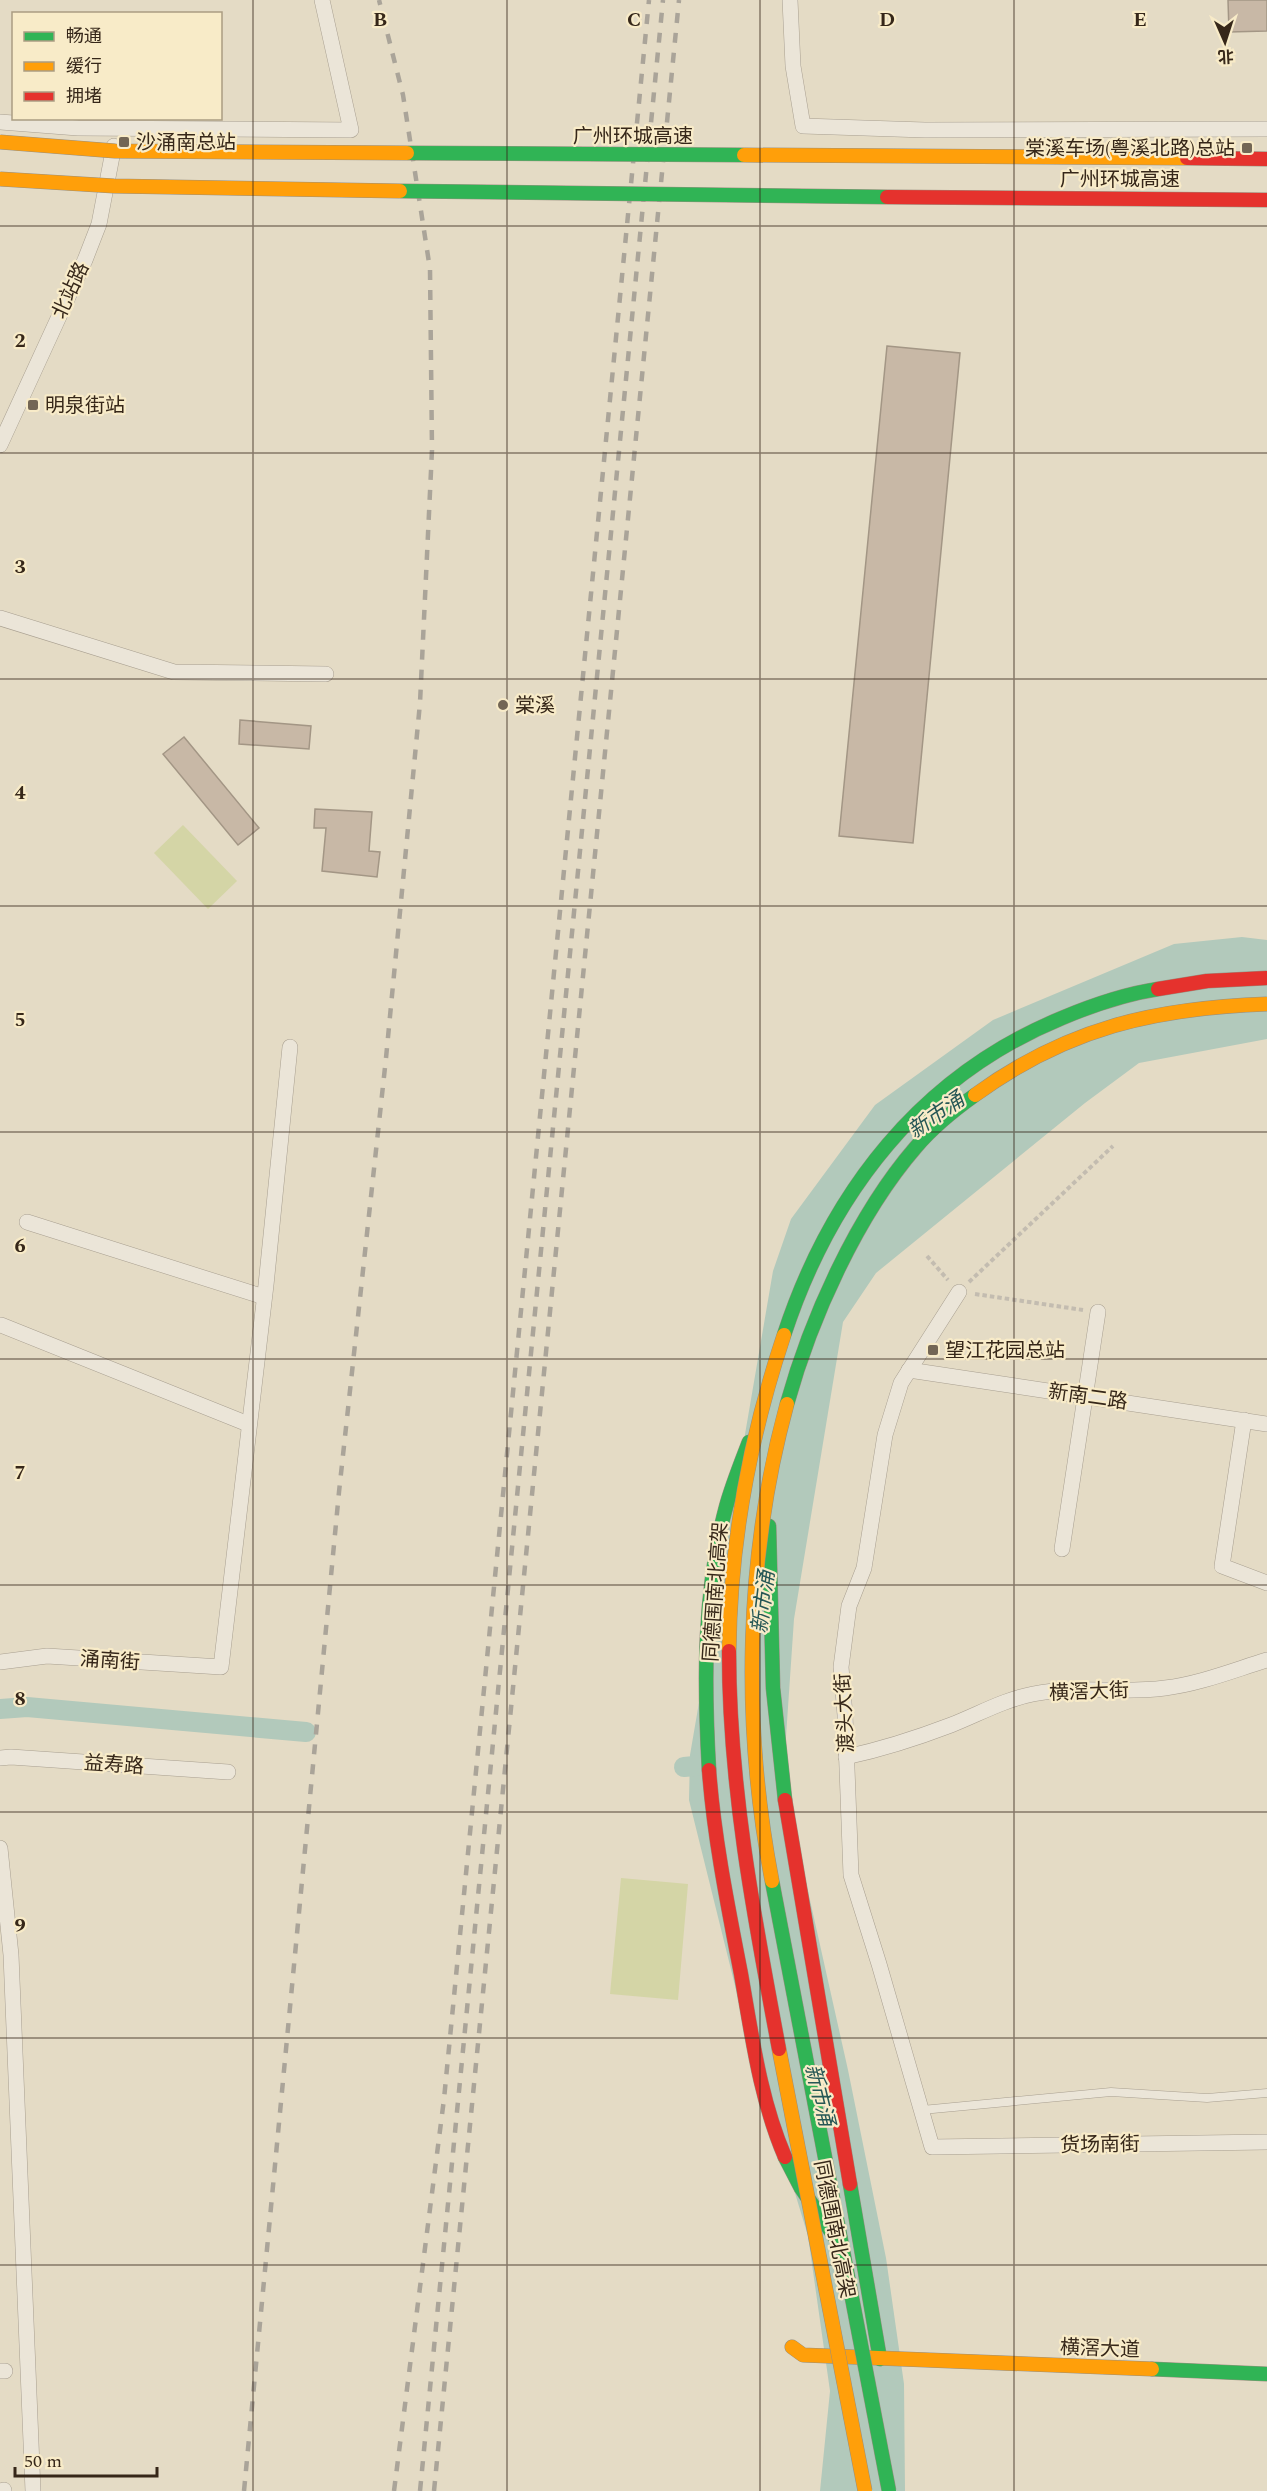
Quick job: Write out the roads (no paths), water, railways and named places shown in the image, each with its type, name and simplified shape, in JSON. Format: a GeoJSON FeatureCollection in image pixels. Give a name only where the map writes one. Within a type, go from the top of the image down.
{"type":"FeatureCollection","features":[{"type":"Feature","properties":{"kind":"main road","name":"广州环城高速"},"geometry":{"type":"LineString","coordinates":[[0,142],[115,151],[1267,159]]}},
{"type":"Feature","properties":{"kind":"main road","name":"广州环城高速"},"geometry":{"type":"LineString","coordinates":[[0,179],[114,186],[484,193],[1267,200]]}},
{"type":"Feature","properties":{"kind":"main road","name":"同德围南北高架"},"geometry":{"type":"LineString","coordinates":[[865,2491],[753,1916],[737,1810],[730,1712],[732,1594],[736,1537],[747,1472],[761,1413],[779,1346],[834,1221],[856,1185],[885,1147],[943,1087],[975,1062],[1017,1037],[1049,1021],[1091,1005],[1128,994],[1177,985],[1218,980],[1267,978]]}},
{"type":"Feature","properties":{"kind":"main road","name":"同德围南北高架"},"geometry":{"type":"LineString","coordinates":[[889,2491],[827,2172],[761,1810],[753,1730],[754,1616],[761,1528],[769,1481],[801,1358],[817,1315],[848,1250],[873,1209],[920,1142],[961,1105],[1006,1071],[1051,1048],[1096,1029],[1182,1010],[1267,1004]]}},
{"type":"Feature","properties":{"kind":"main road"},"geometry":{"type":"LineString","coordinates":[[761,1413],[733,1478],[722,1515],[708,1599],[705,1713],[717,1826],[728,1908],[765,2099],[789,2166],[805,2195],[844,2251],[874,2359]]}},
{"type":"Feature","properties":{"kind":"main road"},"geometry":{"type":"LineString","coordinates":[[769,1481],[773,1688],[786,1820],[874,2359]]}},
{"type":"Feature","properties":{"kind":"main road","name":"横滘大道"},"geometry":{"type":"LineString","coordinates":[[797,2351],[874,2359],[1267,2374]]}},
{"type":"Feature","properties":{"kind":"street"},"geometry":{"type":"LineString","coordinates":[[0,122],[117,128],[351,130],[322,0]]}},
{"type":"Feature","properties":{"kind":"street"},"geometry":{"type":"LineString","coordinates":[[790,0],[792,66],[803,126],[925,130],[1267,129]]}},
{"type":"Feature","properties":{"kind":"street","name":"北站路"},"geometry":{"type":"LineString","coordinates":[[0,445],[85,260],[99,224],[117,128]]}},
{"type":"Feature","properties":{"kind":"street"},"geometry":{"type":"LineString","coordinates":[[0,618],[174,672],[326,674]]}},
{"type":"Feature","properties":{"kind":"street"},"geometry":{"type":"LineString","coordinates":[[1,1325],[248,1424],[264,1297],[290,1047]]}},
{"type":"Feature","properties":{"kind":"street"},"geometry":{"type":"LineString","coordinates":[[27,1222],[264,1297]]}},
{"type":"Feature","properties":{"kind":"street","name":"渡头大街"},"geometry":{"type":"LineString","coordinates":[[932,2147],[851,1875],[841,1667],[849,1606],[864,1568],[885,1435],[901,1383],[959,1292]]}},
{"type":"Feature","properties":{"kind":"street"},"geometry":{"type":"LineString","coordinates":[[1062,1550],[1098,1312]]}},
{"type":"Feature","properties":{"kind":"street","name":"新南二路"},"geometry":{"type":"LineString","coordinates":[[909,1370],[1267,1424]]}},
{"type":"Feature","properties":{"kind":"street"},"geometry":{"type":"LineString","coordinates":[[1244,1420],[1222,1566],[1267,1583]]}},
{"type":"Feature","properties":{"kind":"street","name":"涌南街"},"geometry":{"type":"LineString","coordinates":[[0,1662],[47,1656],[220,1667],[248,1424]]}},
{"type":"Feature","properties":{"kind":"street","name":"横滘大街"},"geometry":{"type":"LineString","coordinates":[[846,1757],[888,1748],[953,1724],[994,1705],[1031,1694],[1062,1689],[1116,1691],[1167,1688],[1267,1660]]}},
{"type":"Feature","properties":{"kind":"street","name":"益寿路"},"geometry":{"type":"LineString","coordinates":[[0,1758],[228,1772]]}},
{"type":"Feature","properties":{"kind":"street"},"geometry":{"type":"LineString","coordinates":[[0,1848],[10,1955],[33,2491]]}},
{"type":"Feature","properties":{"kind":"street","name":"货场南街"},"geometry":{"type":"LineString","coordinates":[[932,2147],[1267,2142]]}},
{"type":"Feature","properties":{"kind":"lane"},"geometry":{"type":"LineString","coordinates":[[922,2110],[1111,2092],[1207,2098],[1267,2092]]}},
{"type":"Feature","properties":{"kind":"water","name":"新市涌"},"geometry":{"type":"Polygon","coordinates":[[[1242,937],[1267,940],[1267,1039],[1139,1063],[1085,1103],[876,1273],[843,1322],[794,1619],[784,1766],[803,1869],[848,2070],[886,2258],[904,2384],[905,2491],[820,2491],[830,2391],[808,2236],[748,2038],[689,1800],[690,1755],[773,1271],[791,1219],[875,1105],[993,1020],[1174,944],[1242,937]]]}},
{"type":"Feature","properties":{"kind":"waterway"},"geometry":{"type":"LineString","coordinates":[[0,1709],[27,1707],[306,1732]]}},
{"type":"Feature","properties":{"kind":"waterway"},"geometry":{"type":"LineString","coordinates":[[684,1767],[716,1764]]}},
{"type":"Feature","properties":{"kind":"railway"},"geometry":{"type":"LineString","coordinates":[[244,2491],[339,1492],[386,1058],[420,703],[432,450],[430,269],[403,95],[379,0]]}},
{"type":"Feature","properties":{"kind":"railway"},"geometry":{"type":"LineString","coordinates":[[394,2491],[444,2099],[649,0]]}},
{"type":"Feature","properties":{"kind":"railway"},"geometry":{"type":"LineString","coordinates":[[420,2491],[663,0]]}},
{"type":"Feature","properties":{"kind":"railway"},"geometry":{"type":"LineString","coordinates":[[434,2491],[679,0]]}},
{"type":"Feature","properties":{"kind":"place","name":"沙涌南总站"},"geometry":{"type":"Point","coordinates":[124,142]}},
{"type":"Feature","properties":{"kind":"place","name":"棠溪车场(粤溪北路)总站"},"geometry":{"type":"Point","coordinates":[1247,148]}},
{"type":"Feature","properties":{"kind":"place","name":"明泉街站"},"geometry":{"type":"Point","coordinates":[33,405]}},
{"type":"Feature","properties":{"kind":"place","name":"棠溪"},"geometry":{"type":"Point","coordinates":[503,705]}},
{"type":"Feature","properties":{"kind":"place","name":"望江花园总站"},"geometry":{"type":"Point","coordinates":[933,1350]}}]}
